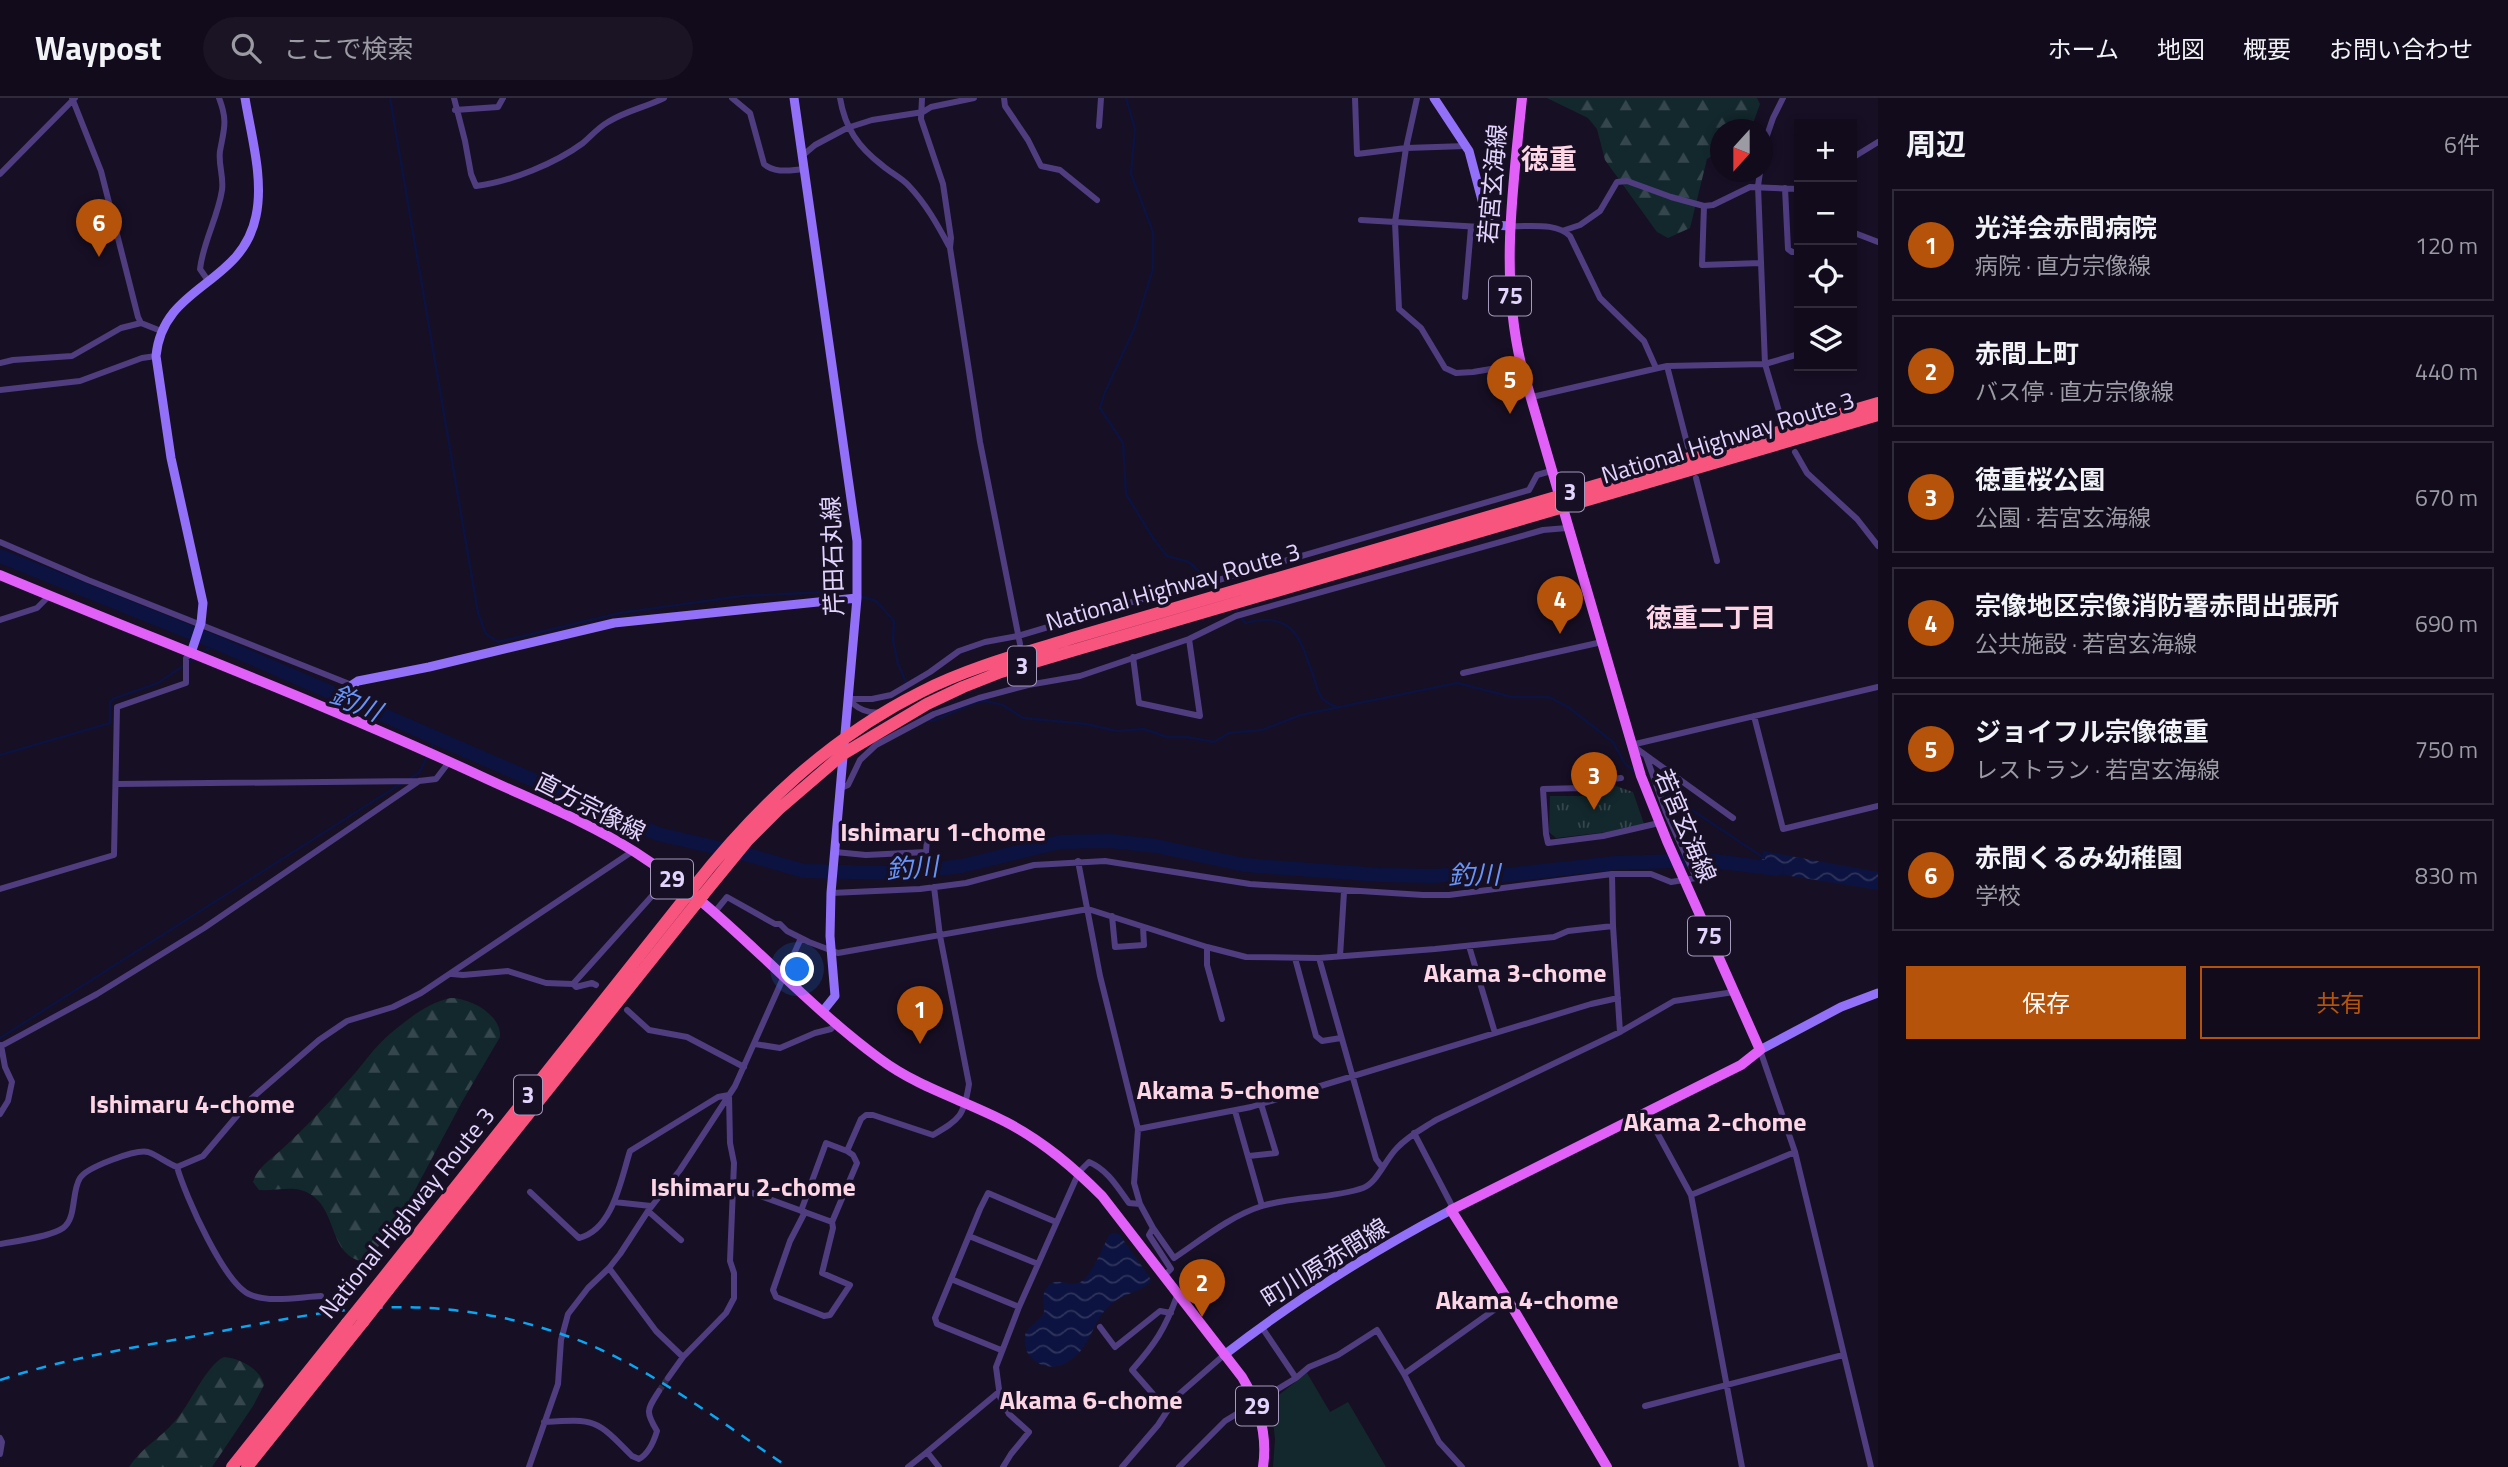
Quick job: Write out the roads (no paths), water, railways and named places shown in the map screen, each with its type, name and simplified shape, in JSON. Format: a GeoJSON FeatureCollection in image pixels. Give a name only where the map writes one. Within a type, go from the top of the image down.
{"type":"FeatureCollection","features":[{"type":"Feature","properties":{"kind":"highway","name":"National Highway Route 3"},"geometry":{"type":"LineString","coordinates":[[1264,588],[1558,495],[1878,403]]}},
{"type":"Feature","properties":{"kind":"highway","name":"National Highway Route 3"},"geometry":{"type":"LineString","coordinates":[[718,867],[734,837],[812,762],[889,709],[994,662],[1562,509],[1878,415]]}},
{"type":"Feature","properties":{"kind":"highway","name":"National Highway Route 3"},"geometry":{"type":"LineString","coordinates":[[232,1467],[718,867],[812,779],[844,754],[927,704],[976,682],[1212,603]]}},
{"type":"Feature","properties":{"kind":"highway","name":"National Highway Route 3"},"geometry":{"type":"LineString","coordinates":[[247,1467],[694,897]]}},
{"type":"Feature","properties":{"kind":"main road"},"geometry":{"type":"LineString","coordinates":[[192,651],[201,624],[203,604],[171,458],[156,356],[161,331],[175,309],[233,262],[247,243],[256,220],[258,183],[245,98]]}},
{"type":"Feature","properties":{"kind":"main road","name":"芹田石丸線"},"geometry":{"type":"LineString","coordinates":[[794,98],[857,541],[857,598],[850,699],[831,891],[831,951],[835,996],[823,1011]]}},
{"type":"Feature","properties":{"kind":"main road"},"geometry":{"type":"LineString","coordinates":[[1434,98],[1466,146],[1474,164],[1487,219],[1492,225],[1510,226]]}},
{"type":"Feature","properties":{"kind":"main road","name":"若宮玄海線"},"geometry":{"type":"LineString","coordinates":[[1521,98],[1508,268],[1510,307],[1521,364],[1567,528],[1649,798],[1659,823],[1672,839],[1760,1050]]}},
{"type":"Feature","properties":{"kind":"main road","name":"直方宗像線"},"geometry":{"type":"LineString","coordinates":[[0,575],[373,727],[589,827],[633,851],[713,913],[823,1011],[898,1072],[916,1083],[1019,1128],[1079,1172],[1102,1196],[1242,1377],[1256,1403],[1263,1426],[1263,1467]]}},
{"type":"Feature","properties":{"kind":"main road"},"geometry":{"type":"LineString","coordinates":[[352,685],[358,681],[614,623],[857,598]]}},
{"type":"Feature","properties":{"kind":"main road"},"geometry":{"type":"LineString","coordinates":[[1607,1467],[1451,1210],[1741,1065],[1760,1050],[1841,1007],[1878,993]]}},
{"type":"Feature","properties":{"kind":"main road","name":"町川原赤間線"},"geometry":{"type":"LineString","coordinates":[[1224,1355],[1278,1313],[1451,1210]]}},
{"type":"Feature","properties":{"kind":"street"},"geometry":{"type":"LineString","coordinates":[[209,282],[200,269],[201,257],[222,192],[220,154],[226,124],[219,98]]}},
{"type":"Feature","properties":{"kind":"street"},"geometry":{"type":"LineString","coordinates":[[454,98],[471,174],[477,186],[504,182],[554,160],[582,143],[605,123],[648,102],[664,98]]}},
{"type":"Feature","properties":{"kind":"street"},"geometry":{"type":"LineString","coordinates":[[455,110],[498,107],[503,98]]}},
{"type":"Feature","properties":{"kind":"street"},"geometry":{"type":"LineString","coordinates":[[732,98],[750,113],[764,164],[768,168],[782,171],[804,169]]}},
{"type":"Feature","properties":{"kind":"street"},"geometry":{"type":"LineString","coordinates":[[840,98],[847,128],[879,163],[906,183],[918,196],[932,214],[950,247]]}},
{"type":"Feature","properties":{"kind":"street"},"geometry":{"type":"LineString","coordinates":[[922,98],[921,120],[943,184],[950,247],[981,442],[1020,644]]}},
{"type":"Feature","properties":{"kind":"street"},"geometry":{"type":"LineString","coordinates":[[802,156],[815,145],[847,128],[974,98]]}},
{"type":"Feature","properties":{"kind":"street"},"geometry":{"type":"LineString","coordinates":[[1004,98],[1005,106],[1028,140],[1041,166],[1060,170],[1097,200]]}},
{"type":"Feature","properties":{"kind":"street"},"geometry":{"type":"LineString","coordinates":[[1099,126],[1101,98]]}},
{"type":"Feature","properties":{"kind":"street"},"geometry":{"type":"LineString","coordinates":[[1355,98],[1357,154],[1406,148],[1466,146]]}},
{"type":"Feature","properties":{"kind":"street"},"geometry":{"type":"LineString","coordinates":[[1417,98],[1395,222],[1399,309],[1421,328],[1445,368],[1456,373],[1521,364]]}},
{"type":"Feature","properties":{"kind":"street"},"geometry":{"type":"LineString","coordinates":[[1773,119],[1783,98]]}},
{"type":"Feature","properties":{"kind":"street"},"geometry":{"type":"LineString","coordinates":[[0,174],[74,99],[101,171],[141,323]]}},
{"type":"Feature","properties":{"kind":"street"},"geometry":{"type":"LineString","coordinates":[[1857,155],[1878,142]]}},
{"type":"Feature","properties":{"kind":"street"},"geometry":{"type":"LineString","coordinates":[[1510,226],[1554,227],[1565,230],[1580,225],[1600,211],[1617,182],[1627,181],[1671,197],[1704,205],[1713,205],[1750,187],[1794,189]]}},
{"type":"Feature","properties":{"kind":"street"},"geometry":{"type":"LineString","coordinates":[[1759,182],[1765,364],[1781,418]]}},
{"type":"Feature","properties":{"kind":"street"},"geometry":{"type":"LineString","coordinates":[[1785,188],[1788,249],[1794,252]]}},
{"type":"Feature","properties":{"kind":"street"},"geometry":{"type":"LineString","coordinates":[[1704,205],[1702,265],[1760,263]]}},
{"type":"Feature","properties":{"kind":"street"},"geometry":{"type":"LineString","coordinates":[[1360,220],[1471,227],[1492,225]]}},
{"type":"Feature","properties":{"kind":"street"},"geometry":{"type":"LineString","coordinates":[[1465,297],[1471,227]]}},
{"type":"Feature","properties":{"kind":"street"},"geometry":{"type":"LineString","coordinates":[[1565,230],[1600,298],[1644,341],[1656,368]]}},
{"type":"Feature","properties":{"kind":"street"},"geometry":{"type":"LineString","coordinates":[[1857,234],[1878,242]]}},
{"type":"Feature","properties":{"kind":"street"},"geometry":{"type":"LineString","coordinates":[[0,363],[72,356],[121,328],[141,323],[161,331]]}},
{"type":"Feature","properties":{"kind":"street"},"geometry":{"type":"LineString","coordinates":[[1532,397],[1667,366],[1765,364],[1794,355]]}},
{"type":"Feature","properties":{"kind":"street"},"geometry":{"type":"LineString","coordinates":[[0,390],[80,381],[142,358],[156,356]]}},
{"type":"Feature","properties":{"kind":"street"},"geometry":{"type":"LineString","coordinates":[[1667,366],[1688,447]]}},
{"type":"Feature","properties":{"kind":"street"},"geometry":{"type":"LineString","coordinates":[[1794,452],[1807,473],[1857,519],[1878,546]]}},
{"type":"Feature","properties":{"kind":"street"},"geometry":{"type":"LineString","coordinates":[[889,709],[873,712],[852,704],[850,699],[872,699],[891,695],[930,672],[959,650],[1018,636],[1529,490],[1537,475],[1551,471]]}},
{"type":"Feature","properties":{"kind":"street"},"geometry":{"type":"LineString","coordinates":[[1696,478],[1717,561]]}},
{"type":"Feature","properties":{"kind":"street"},"geometry":{"type":"LineString","coordinates":[[841,788],[848,785],[860,760],[876,745],[934,714],[1028,685],[1080,676],[1189,639],[1250,613],[1543,530],[1567,528]]}},
{"type":"Feature","properties":{"kind":"street"},"geometry":{"type":"LineString","coordinates":[[0,542],[352,685]]}},
{"type":"Feature","properties":{"kind":"street"},"geometry":{"type":"LineString","coordinates":[[0,620],[37,608],[49,596]]}},
{"type":"Feature","properties":{"kind":"street"},"geometry":{"type":"LineString","coordinates":[[1133,657],[1139,704],[1200,716],[1189,639]]}},
{"type":"Feature","properties":{"kind":"street"},"geometry":{"type":"LineString","coordinates":[[1463,673],[1602,642]]}},
{"type":"Feature","properties":{"kind":"street"},"geometry":{"type":"LineString","coordinates":[[0,889],[114,855],[117,707],[186,683],[186,658],[192,651]]}},
{"type":"Feature","properties":{"kind":"street"},"geometry":{"type":"LineString","coordinates":[[1027,670],[1028,685]]}},
{"type":"Feature","properties":{"kind":"street"},"geometry":{"type":"LineString","coordinates":[[1632,748],[1878,687]]}},
{"type":"Feature","properties":{"kind":"street"},"geometry":{"type":"LineString","coordinates":[[1754,716],[1783,829],[1878,806]]}},
{"type":"Feature","properties":{"kind":"street"},"geometry":{"type":"LineString","coordinates":[[1632,748],[1733,818]]}},
{"type":"Feature","properties":{"kind":"street"},"geometry":{"type":"LineString","coordinates":[[1646,756],[1672,839]]}},
{"type":"Feature","properties":{"kind":"street"},"geometry":{"type":"LineString","coordinates":[[116,784],[419,781],[436,779],[449,762]]}},
{"type":"Feature","properties":{"kind":"street"},"geometry":{"type":"LineString","coordinates":[[1621,778],[1592,790],[1543,789],[1548,843],[1603,836],[1659,823]]}},
{"type":"Feature","properties":{"kind":"street"},"geometry":{"type":"LineString","coordinates":[[0,1114],[8,1101],[12,1082],[5,1067],[1,1045],[97,993],[204,928],[419,781]]}},
{"type":"Feature","properties":{"kind":"street"},"geometry":{"type":"LineString","coordinates":[[835,852],[866,855],[926,852],[927,839]]}},
{"type":"Feature","properties":{"kind":"street"},"geometry":{"type":"LineString","coordinates":[[177,1167],[203,1156],[252,1098],[319,1040],[347,1021],[393,1007],[421,993],[633,851]]}},
{"type":"Feature","properties":{"kind":"street"},"geometry":{"type":"LineString","coordinates":[[831,891],[934,887],[966,883],[1034,865],[1078,861],[1105,861],[1250,884],[1344,892],[1450,895],[1612,874],[1651,874],[1671,882],[1687,878]]}},
{"type":"Feature","properties":{"kind":"street"},"geometry":{"type":"LineString","coordinates":[[1078,861],[1100,976],[1138,1129],[1134,1183],[1140,1204],[1174,1258],[1245,1212],[1262,1206],[1363,1188],[1377,1177],[1399,1145],[1413,1133],[1620,1032],[1674,1001],[1734,992]]}},
{"type":"Feature","properties":{"kind":"street"},"geometry":{"type":"LineString","coordinates":[[1612,874],[1620,1032]]}},
{"type":"Feature","properties":{"kind":"street"},"geometry":{"type":"LineString","coordinates":[[573,984],[669,877]]}},
{"type":"Feature","properties":{"kind":"street"},"geometry":{"type":"LineString","coordinates":[[846,1151],[861,1119],[866,1115],[933,1135],[956,1122],[966,1104],[969,1084],[940,936],[934,887]]}},
{"type":"Feature","properties":{"kind":"street"},"geometry":{"type":"LineString","coordinates":[[1339,956],[1344,892]]}},
{"type":"Feature","properties":{"kind":"street"},"geometry":{"type":"LineString","coordinates":[[713,913],[727,897],[802,939],[838,953],[1088,909],[1246,957],[1320,958],[1469,946],[1555,937],[1568,931],[1613,926]]}},
{"type":"Feature","properties":{"kind":"street"},"geometry":{"type":"LineString","coordinates":[[1112,916],[1115,947],[1143,944],[1143,927]]}},
{"type":"Feature","properties":{"kind":"street"},"geometry":{"type":"LineString","coordinates":[[529,1467],[558,1384],[561,1340],[568,1314],[588,1288],[609,1268],[649,1208],[680,1170],[729,1095],[802,939]]}},
{"type":"Feature","properties":{"kind":"street"},"geometry":{"type":"LineString","coordinates":[[1469,946],[1495,1033]]}},
{"type":"Feature","properties":{"kind":"street"},"geometry":{"type":"LineString","coordinates":[[1207,947],[1207,965],[1223,1019]]}},
{"type":"Feature","properties":{"kind":"street"},"geometry":{"type":"LineString","coordinates":[[1295,958],[1316,1036],[1322,1041],[1341,1038]]}},
{"type":"Feature","properties":{"kind":"street"},"geometry":{"type":"LineString","coordinates":[[1320,958],[1351,1076],[1376,1159],[1382,1167]]}},
{"type":"Feature","properties":{"kind":"street"},"geometry":{"type":"LineString","coordinates":[[452,974],[508,971],[546,984],[573,984],[576,987],[592,983],[596,985]]}},
{"type":"Feature","properties":{"kind":"street"},"geometry":{"type":"LineString","coordinates":[[1138,1129],[1261,1104],[1618,998]]}},
{"type":"Feature","properties":{"kind":"street"},"geometry":{"type":"LineString","coordinates":[[627,1010],[649,1030],[687,1037],[744,1067]]}},
{"type":"Feature","properties":{"kind":"street"},"geometry":{"type":"LineString","coordinates":[[755,1044],[780,1048],[805,1036],[831,1029],[837,1022]]}},
{"type":"Feature","properties":{"kind":"street"},"geometry":{"type":"LineString","coordinates":[[1760,1050],[1795,1152],[1871,1467]]}},
{"type":"Feature","properties":{"kind":"street"},"geometry":{"type":"LineString","coordinates":[[668,1378],[683,1357],[726,1313],[734,1298],[734,1273],[730,1261],[734,1163],[730,1143],[729,1095]]}},
{"type":"Feature","properties":{"kind":"street"},"geometry":{"type":"LineString","coordinates":[[530,1192],[579,1238],[586,1237],[611,1212],[630,1150],[718,1097],[729,1095]]}},
{"type":"Feature","properties":{"kind":"street"},"geometry":{"type":"LineString","coordinates":[[1249,1156],[1276,1153],[1261,1104]]}},
{"type":"Feature","properties":{"kind":"street"},"geometry":{"type":"LineString","coordinates":[[1235,1111],[1262,1206]]}},
{"type":"Feature","properties":{"kind":"street"},"geometry":{"type":"LineString","coordinates":[[1646,1112],[1691,1195],[1742,1467]]}},
{"type":"Feature","properties":{"kind":"street"},"geometry":{"type":"LineString","coordinates":[[1413,1133],[1451,1205],[1451,1210]]}},
{"type":"Feature","properties":{"kind":"street"},"geometry":{"type":"LineString","coordinates":[[826,1143],[846,1151],[853,1155],[857,1163],[832,1222],[833,1228],[822,1273],[850,1285],[830,1315],[824,1316],[776,1297],[773,1290],[826,1143]]}},
{"type":"Feature","properties":{"kind":"street"},"geometry":{"type":"LineString","coordinates":[[0,1244],[65,1227],[80,1178],[90,1169],[135,1151],[149,1153],[177,1167],[197,1218],[239,1289],[252,1296],[265,1298],[321,1296]]}},
{"type":"Feature","properties":{"kind":"street"},"geometry":{"type":"LineString","coordinates":[[1691,1195],[1795,1152]]}},
{"type":"Feature","properties":{"kind":"street"},"geometry":{"type":"LineString","coordinates":[[1003,1467],[1010,1454],[1030,1432],[1009,1414],[1000,1397],[996,1367],[1019,1307],[1079,1172],[1088,1162],[1096,1165],[1114,1181],[1129,1203],[1140,1204]]}},
{"type":"Feature","properties":{"kind":"street"},"geometry":{"type":"LineString","coordinates":[[733,1186],[832,1222]]}},
{"type":"Feature","properties":{"kind":"street"},"geometry":{"type":"LineString","coordinates":[[1001,1350],[937,1324],[935,1318],[951,1279],[988,1193],[1056,1222]]}},
{"type":"Feature","properties":{"kind":"street"},"geometry":{"type":"LineString","coordinates":[[614,1202],[649,1208],[681,1240]]}},
{"type":"Feature","properties":{"kind":"street"},"geometry":{"type":"LineString","coordinates":[[1153,1228],[1149,1236],[1171,1269],[1163,1278]]}},
{"type":"Feature","properties":{"kind":"street"},"geometry":{"type":"LineString","coordinates":[[970,1236],[1038,1265]]}},
{"type":"Feature","properties":{"kind":"street"},"geometry":{"type":"LineString","coordinates":[[609,1268],[656,1331],[683,1357]]}},
{"type":"Feature","properties":{"kind":"street"},"geometry":{"type":"LineString","coordinates":[[951,1279],[1019,1307]]}},
{"type":"Feature","properties":{"kind":"street"},"geometry":{"type":"LineString","coordinates":[[1167,1410],[1132,1370],[1155,1343],[1177,1296]]}},
{"type":"Feature","properties":{"kind":"street"},"geometry":{"type":"LineString","coordinates":[[1404,1374],[1508,1300]]}},
{"type":"Feature","properties":{"kind":"street"},"geometry":{"type":"LineString","coordinates":[[1100,1327],[1115,1347],[1160,1311],[1171,1313]]}},
{"type":"Feature","properties":{"kind":"street"},"geometry":{"type":"LineString","coordinates":[[1261,1326],[1296,1378]]}},
{"type":"Feature","properties":{"kind":"street"},"geometry":{"type":"LineString","coordinates":[[1179,1467],[1224,1421],[1296,1378],[1309,1367],[1338,1355],[1377,1330],[1404,1374],[1439,1442],[1462,1467]]}},
{"type":"Feature","properties":{"kind":"street"},"geometry":{"type":"LineString","coordinates":[[1122,1467],[1158,1425],[1177,1396],[1224,1355]]}},
{"type":"Feature","properties":{"kind":"street"},"geometry":{"type":"LineString","coordinates":[[1645,1406],[1843,1355]]}},
{"type":"Feature","properties":{"kind":"street"},"geometry":{"type":"LineString","coordinates":[[544,1422],[590,1421],[599,1425],[632,1456],[639,1459],[655,1439],[657,1431],[649,1417],[648,1409],[659,1391]]}},
{"type":"Feature","properties":{"kind":"street"},"geometry":{"type":"LineString","coordinates":[[908,1467],[1000,1391]]}},
{"type":"Feature","properties":{"kind":"street"},"geometry":{"type":"LineString","coordinates":[[0,1438],[0,1454]]}},
{"type":"Feature","properties":{"kind":"street"},"geometry":{"type":"LineString","coordinates":[[927,1452],[939,1467]]}},
{"type":"Feature","properties":{"kind":"street"},"geometry":{"type":"LineString","coordinates":[[1129,1460],[1137,1467]]}},
{"type":"Feature","properties":{"kind":"water"},"geometry":{"type":"Polygon","coordinates":[[[1763,851],[1878,872],[1878,890],[1760,871],[1763,851]]]}},
{"type":"Feature","properties":{"kind":"water"},"geometry":{"type":"Polygon","coordinates":[[[1119,1234],[1151,1282],[1109,1306],[1086,1344],[1073,1358],[1064,1364],[1049,1367],[1036,1362],[1027,1351],[1025,1336],[1044,1311],[1045,1291],[1053,1283],[1072,1284],[1086,1278],[1109,1235],[1119,1234]]]}},
{"type":"Feature","properties":{"kind":"waterway"},"geometry":{"type":"LineString","coordinates":[[390,98],[478,613],[486,634],[498,642],[620,613],[742,596],[829,592]]}},
{"type":"Feature","properties":{"kind":"waterway"},"geometry":{"type":"LineString","coordinates":[[1126,98],[1135,129],[1131,174],[1153,232],[1153,269],[1135,327],[1100,408],[1123,443],[1126,494],[1153,538],[1167,556],[1189,562],[1218,590]]}},
{"type":"Feature","properties":{"kind":"waterway","name":"釣川"},"geometry":{"type":"LineString","coordinates":[[0,556],[217,643],[658,834],[804,871],[895,873],[928,870],[962,866],[1060,842],[1110,841],[1156,846],[1244,865],[1380,875],[1461,874],[1489,877],[1615,863],[1706,860],[1777,869]]}},
{"type":"Feature","properties":{"kind":"waterway"},"geometry":{"type":"LineString","coordinates":[[863,597],[876,601],[894,621],[893,640],[898,664],[906,682]]}},
{"type":"Feature","properties":{"kind":"waterway"},"geometry":{"type":"LineString","coordinates":[[1235,607],[1245,623],[1275,621],[1285,624],[1293,631],[1304,651],[1321,696],[1336,707]]}},
{"type":"Feature","properties":{"kind":"waterway"},"geometry":{"type":"LineString","coordinates":[[200,654],[217,643]]}},
{"type":"Feature","properties":{"kind":"waterway"},"geometry":{"type":"LineString","coordinates":[[0,755],[110,723],[110,703],[113,699],[158,683],[195,658]]}},
{"type":"Feature","properties":{"kind":"waterway"},"geometry":{"type":"LineString","coordinates":[[928,720],[933,721],[976,702],[986,701],[1003,705],[1023,718],[1086,724],[1116,731],[1144,729],[1167,737],[1187,737],[1214,742],[1229,733],[1262,730],[1301,715],[1457,683],[1512,697],[1549,697],[1568,707],[1613,742],[1625,764],[1636,772]]}},
{"type":"Feature","properties":{"kind":"waterway"},"geometry":{"type":"LineString","coordinates":[[430,751],[436,738]]}},
{"type":"Feature","properties":{"kind":"waterway"},"geometry":{"type":"LineString","coordinates":[[410,778],[419,773],[427,757]]}},
{"type":"Feature","properties":{"kind":"waterway"},"geometry":{"type":"LineString","coordinates":[[0,1038],[402,783]]}},
{"type":"Feature","properties":{"kind":"waterway"},"geometry":{"type":"LineString","coordinates":[[1659,788],[1764,858]]}},
{"type":"Feature","properties":{"kind":"tunnel"},"geometry":{"type":"LineString","coordinates":[[659,1391],[668,1378]]}},
{"type":"Feature","properties":{"kind":"railway"},"geometry":{"type":"LineString","coordinates":[[0,1380],[97,1355],[317,1314],[387,1307],[478,1313],[567,1336],[621,1359],[670,1388],[788,1467]]}},
{"type":"Feature","properties":{"kind":"place","name":"赤間くるみ幼稚園"},"geometry":{"type":"Point","coordinates":[99,257]}},
{"type":"Feature","properties":{"kind":"place","name":"ジョイフル宗像徳重"},"geometry":{"type":"Point","coordinates":[1510,414]}},
{"type":"Feature","properties":{"kind":"place","name":"宗像地区宗像消防署赤間出張所"},"geometry":{"type":"Point","coordinates":[1560,634]}},
{"type":"Feature","properties":{"kind":"place","name":"徳重桜公園"},"geometry":{"type":"Point","coordinates":[1594,810]}},
{"type":"Feature","properties":{"kind":"place","name":"光洋会赤間病院"},"geometry":{"type":"Point","coordinates":[920,1044]}},
{"type":"Feature","properties":{"kind":"place","name":"赤間上町"},"geometry":{"type":"Point","coordinates":[1202,1317]}},
{"type":"Feature","properties":{"kind":"district","name":"徳重"},"geometry":{"type":"Point","coordinates":[1549,159]}},
{"type":"Feature","properties":{"kind":"district","name":"徳重二丁目"},"geometry":{"type":"Point","coordinates":[1711,618]}},
{"type":"Feature","properties":{"kind":"district","name":"Ishimaru 1-chome"},"geometry":{"type":"Point","coordinates":[943,832]}},
{"type":"Feature","properties":{"kind":"district","name":"Akama 3-chome"},"geometry":{"type":"Point","coordinates":[1515,973]}},
{"type":"Feature","properties":{"kind":"district","name":"Akama 5-chome"},"geometry":{"type":"Point","coordinates":[1228,1090]}},
{"type":"Feature","properties":{"kind":"district","name":"Ishimaru 4-chome"},"geometry":{"type":"Point","coordinates":[192,1104]}},
{"type":"Feature","properties":{"kind":"district","name":"Akama 2-chome"},"geometry":{"type":"Point","coordinates":[1715,1122]}},
{"type":"Feature","properties":{"kind":"district","name":"Ishimaru 2-chome"},"geometry":{"type":"Point","coordinates":[753,1187]}},
{"type":"Feature","properties":{"kind":"district","name":"Akama 4-chome"},"geometry":{"type":"Point","coordinates":[1527,1300]}},
{"type":"Feature","properties":{"kind":"district","name":"Akama 6-chome"},"geometry":{"type":"Point","coordinates":[1091,1400]}}]}
